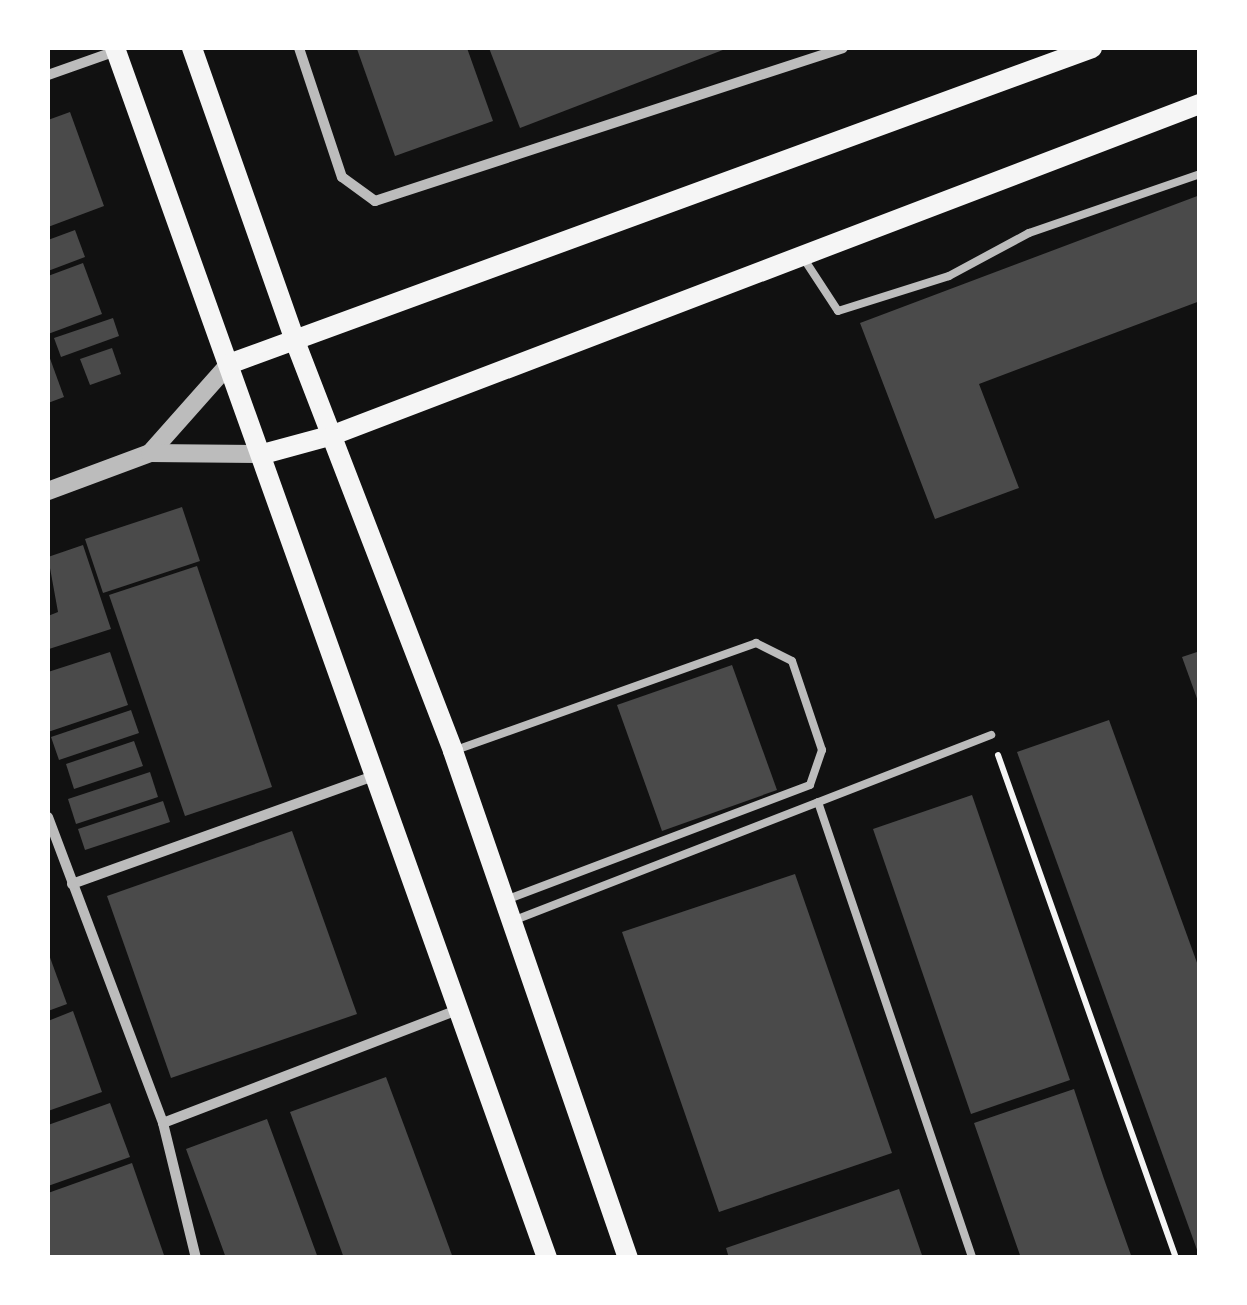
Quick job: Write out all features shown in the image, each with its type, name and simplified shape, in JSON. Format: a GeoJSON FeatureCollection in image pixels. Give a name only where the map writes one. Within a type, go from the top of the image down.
{"type":"FeatureCollection","features":[{"type":"Feature","properties":{"kind":"main road"},"geometry":{"type":"LineString","coordinates":[[192,48],[295,341],[453,751],[628,1258]]}},
{"type":"Feature","properties":{"kind":"main road"},"geometry":{"type":"LineString","coordinates":[[229,364],[1092,48]]}},
{"type":"Feature","properties":{"kind":"main road"},"geometry":{"type":"LineString","coordinates":[[116,49],[379,774],[546,1258]]}},
{"type":"Feature","properties":{"kind":"main road"},"geometry":{"type":"LineString","coordinates":[[263,454],[333,436],[803,257],[1153,117],[1200,104]]}},
{"type":"Feature","properties":{"kind":"street"},"geometry":{"type":"LineString","coordinates":[[298,48],[342,177],[375,200],[843,48]]}},
{"type":"Feature","properties":{"kind":"street"},"geometry":{"type":"LineString","coordinates":[[48,75],[116,49]]}},
{"type":"Feature","properties":{"kind":"street"},"geometry":{"type":"LineString","coordinates":[[150,454],[229,364]]}},
{"type":"Feature","properties":{"kind":"street"},"geometry":{"type":"LineString","coordinates":[[48,491],[150,454],[263,454]]}},
{"type":"Feature","properties":{"kind":"street"},"geometry":{"type":"LineString","coordinates":[[72,884],[379,774]]}},
{"type":"Feature","properties":{"kind":"street"},"geometry":{"type":"LineString","coordinates":[[48,818],[163,1123],[196,1258]]}},
{"type":"Feature","properties":{"kind":"street"},"geometry":{"type":"LineString","coordinates":[[163,1123],[458,1010]]}},
{"type":"Feature","properties":{"kind":"lane"},"geometry":{"type":"LineString","coordinates":[[803,257],[812,280],[838,310],[949,276],[1029,233],[1200,174]]}},
{"type":"Feature","properties":{"kind":"lane"},"geometry":{"type":"LineString","coordinates":[[453,751],[756,643],[792,661],[822,750],[810,785],[505,900]]}},
{"type":"Feature","properties":{"kind":"lane"},"geometry":{"type":"LineString","coordinates":[[513,921],[991,735]]}},
{"type":"Feature","properties":{"kind":"lane"},"geometry":{"type":"LineString","coordinates":[[818,802],[972,1258]]}},
{"type":"Feature","properties":{"kind":"path"},"geometry":{"type":"LineString","coordinates":[[991,735],[1176,1258]]}},
{"type":"Feature","properties":{"kind":"building"},"geometry":{"type":"Polygon","coordinates":[[[467,48],[493,121],[395,156],[357,49],[467,48]]]}},
{"type":"Feature","properties":{"kind":"building"},"geometry":{"type":"Polygon","coordinates":[[[489,48],[728,48],[520,128],[489,48]]]}},
{"type":"Feature","properties":{"kind":"building"},"geometry":{"type":"Polygon","coordinates":[[[70,112],[104,206],[48,227],[48,120],[70,112]]]}},
{"type":"Feature","properties":{"kind":"building"},"geometry":{"type":"Polygon","coordinates":[[[1200,195],[1200,301],[979,384],[1019,488],[935,519],[860,323],[1200,195]]]}},
{"type":"Feature","properties":{"kind":"building"},"geometry":{"type":"Polygon","coordinates":[[[75,230],[85,257],[48,271],[48,240],[75,230]]]}},
{"type":"Feature","properties":{"kind":"building"},"geometry":{"type":"Polygon","coordinates":[[[83,263],[102,314],[48,334],[48,276],[83,263]]]}},
{"type":"Feature","properties":{"kind":"building"},"geometry":{"type":"Polygon","coordinates":[[[113,318],[119,336],[61,357],[54,338],[113,318]]]}},
{"type":"Feature","properties":{"kind":"building"},"geometry":{"type":"Polygon","coordinates":[[[112,348],[121,374],[90,385],[80,359],[112,348]]]}},
{"type":"Feature","properties":{"kind":"building"},"geometry":{"type":"Polygon","coordinates":[[[48,353],[64,397],[48,403],[48,353]]]}},
{"type":"Feature","properties":{"kind":"building"},"geometry":{"type":"Polygon","coordinates":[[[182,507],[200,561],[103,593],[85,539],[182,507]]]}},
{"type":"Feature","properties":{"kind":"building"},"geometry":{"type":"Polygon","coordinates":[[[83,545],[111,629],[49,649],[48,616],[58,612],[48,557],[83,545]]]}},
{"type":"Feature","properties":{"kind":"building"},"geometry":{"type":"Polygon","coordinates":[[[197,566],[272,787],[185,816],[109,595],[197,566]]]}},
{"type":"Feature","properties":{"kind":"building"},"geometry":{"type":"Polygon","coordinates":[[[1200,651],[1200,704],[1199,704],[1182,657],[1200,651]]]}},
{"type":"Feature","properties":{"kind":"building"},"geometry":{"type":"Polygon","coordinates":[[[110,652],[128,705],[48,732],[48,672],[110,652]]]}},
{"type":"Feature","properties":{"kind":"building"},"geometry":{"type":"Polygon","coordinates":[[[732,665],[777,790],[662,831],[617,705],[732,665]]]}},
{"type":"Feature","properties":{"kind":"building"},"geometry":{"type":"Polygon","coordinates":[[[131,710],[139,733],[59,760],[51,737],[131,710]]]}},
{"type":"Feature","properties":{"kind":"building"},"geometry":{"type":"Polygon","coordinates":[[[1109,720],[1200,971],[1200,1258],[1017,752],[1109,720]]]}},
{"type":"Feature","properties":{"kind":"building"},"geometry":{"type":"Polygon","coordinates":[[[134,741],[143,766],[74,789],[66,764],[134,741]]]}},
{"type":"Feature","properties":{"kind":"building"},"geometry":{"type":"Polygon","coordinates":[[[150,772],[158,797],[76,824],[68,799],[150,772]]]}},
{"type":"Feature","properties":{"kind":"building"},"geometry":{"type":"Polygon","coordinates":[[[972,795],[1070,1080],[971,1114],[873,829],[972,795]]]}},
{"type":"Feature","properties":{"kind":"building"},"geometry":{"type":"Polygon","coordinates":[[[163,801],[170,822],[85,850],[78,829],[163,801]]]}},
{"type":"Feature","properties":{"kind":"building"},"geometry":{"type":"Polygon","coordinates":[[[292,831],[357,1014],[171,1078],[107,896],[292,831]]]}},
{"type":"Feature","properties":{"kind":"building"},"geometry":{"type":"Polygon","coordinates":[[[795,874],[892,1153],[719,1212],[622,932],[795,874]]]}},
{"type":"Feature","properties":{"kind":"building"},"geometry":{"type":"Polygon","coordinates":[[[48,952],[67,1004],[48,1011],[48,952]]]}},
{"type":"Feature","properties":{"kind":"building"},"geometry":{"type":"Polygon","coordinates":[[[73,1011],[102,1092],[48,1111],[48,1021],[73,1011]]]}},
{"type":"Feature","properties":{"kind":"building"},"geometry":{"type":"Polygon","coordinates":[[[386,1077],[453,1258],[344,1258],[290,1112],[386,1077]]]}},
{"type":"Feature","properties":{"kind":"building"},"geometry":{"type":"Polygon","coordinates":[[[1074,1089],[1132,1258],[1021,1258],[974,1123],[1074,1089]]]}},
{"type":"Feature","properties":{"kind":"building"},"geometry":{"type":"Polygon","coordinates":[[[110,1103],[130,1157],[48,1186],[48,1125],[110,1103]]]}},
{"type":"Feature","properties":{"kind":"building"},"geometry":{"type":"Polygon","coordinates":[[[267,1119],[318,1258],[226,1258],[186,1149],[267,1119]]]}},
{"type":"Feature","properties":{"kind":"building"},"geometry":{"type":"Polygon","coordinates":[[[132,1163],[165,1258],[48,1258],[48,1193],[132,1163]]]}},
{"type":"Feature","properties":{"kind":"building"},"geometry":{"type":"Polygon","coordinates":[[[899,1189],[923,1258],[729,1258],[726,1248],[899,1189]]]}}]}
